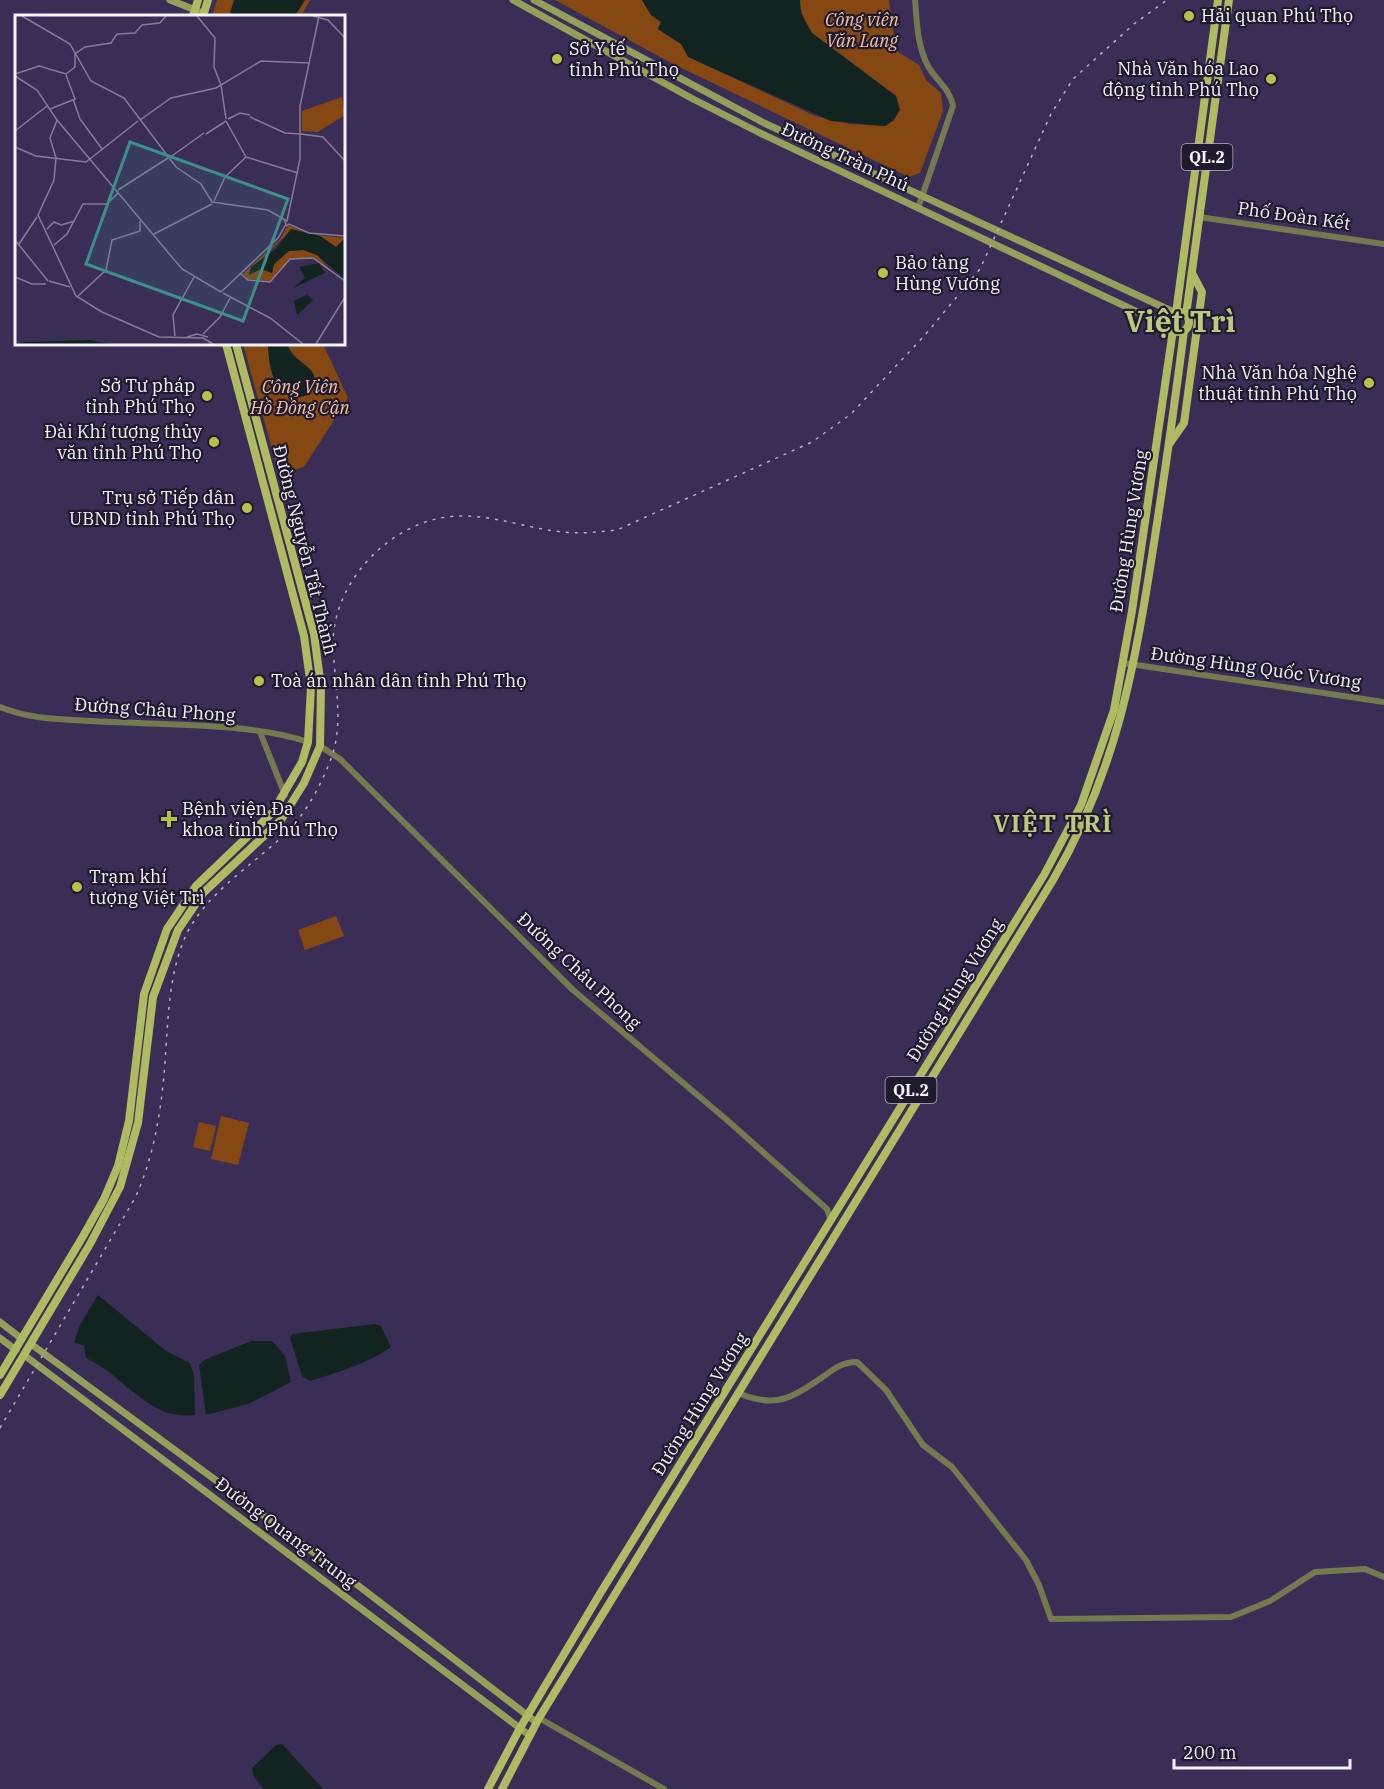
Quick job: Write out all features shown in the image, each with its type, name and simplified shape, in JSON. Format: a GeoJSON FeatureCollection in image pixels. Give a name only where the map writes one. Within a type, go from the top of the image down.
{"type":"FeatureCollection","features":[{"type":"Feature","properties":{"kind":"main road"},"geometry":{"type":"LineString","coordinates":[[170,0],[194,14],[204,15],[208,0]]}},
{"type":"Feature","properties":{"kind":"main road"},"geometry":{"type":"LineString","coordinates":[[194,14],[198,0]]}},
{"type":"Feature","properties":{"kind":"main road","name":"Đường Trần Phú"},"geometry":{"type":"LineString","coordinates":[[513,0],[693,99],[1172,329]]}},
{"type":"Feature","properties":{"kind":"main road","name":"Đường Trần Phú"},"geometry":{"type":"LineString","coordinates":[[534,0],[764,123],[1176,313]]}},
{"type":"Feature","properties":{"kind":"main road","name":"QL.2"},"geometry":{"type":"LineString","coordinates":[[1172,329],[1170,319],[1176,313],[1218,0]]}},
{"type":"Feature","properties":{"kind":"main road","name":"QL.2"},"geometry":{"type":"LineString","coordinates":[[1184,331],[1189,325],[1186,315],[1229,0]]}},
{"type":"Feature","properties":{"kind":"main road"},"geometry":{"type":"LineString","coordinates":[[1168,444],[1184,423],[1195,346],[1202,292],[1199,282],[1192,273]]}},
{"type":"Feature","properties":{"kind":"main road"},"geometry":{"type":"LineString","coordinates":[[1176,313],[1186,315]]}},
{"type":"Feature","properties":{"kind":"main road"},"geometry":{"type":"LineString","coordinates":[[1172,329],[1184,331]]}},
{"type":"Feature","properties":{"kind":"main road","name":"Đường Hùng Vương"},"geometry":{"type":"LineString","coordinates":[[488,1789],[527,1716],[666,1486],[1056,855],[1081,805],[1097,766],[1114,710],[1123,663],[1150,496],[1172,329]]}},
{"type":"Feature","properties":{"kind":"main road","name":"Đường Hùng Vương"},"geometry":{"type":"LineString","coordinates":[[502,1789],[538,1720],[1064,861],[1102,779],[1115,741],[1133,664],[1184,331]]}},
{"type":"Feature","properties":{"kind":"main road","name":"Đường Nguyễn Tất Thành"},"geometry":{"type":"LineString","coordinates":[[0,1375],[99,1209],[118,1166],[129,1121],[144,994],[167,929],[196,886],[246,841],[273,812],[285,795],[302,762],[308,742],[311,687],[301,622],[226,345]]}},
{"type":"Feature","properties":{"kind":"main road","name":"Đường Nguyễn Tất Thành"},"geometry":{"type":"LineString","coordinates":[[0,1395],[113,1204],[128,1167],[138,1123],[153,997],[178,930],[203,893],[254,849],[281,820],[294,802],[313,766],[320,746],[321,687],[311,620],[236,345]]}},
{"type":"Feature","properties":{"kind":"main road"},"geometry":{"type":"LineString","coordinates":[[301,622],[311,620]]}},
{"type":"Feature","properties":{"kind":"main road"},"geometry":{"type":"LineString","coordinates":[[246,841],[254,849]]}},
{"type":"Feature","properties":{"kind":"main road"},"geometry":{"type":"LineString","coordinates":[[0,1322],[22,1339]]}},
{"type":"Feature","properties":{"kind":"main road"},"geometry":{"type":"LineString","coordinates":[[0,1338],[16,1350]]}},
{"type":"Feature","properties":{"kind":"main road","name":"Đường Quang Trung"},"geometry":{"type":"LineString","coordinates":[[31,1344],[351,1580],[527,1716],[538,1720]]}},
{"type":"Feature","properties":{"kind":"main road","name":"Đường Quang Trung"},"geometry":{"type":"LineString","coordinates":[[24,1355],[529,1735]]}},
{"type":"Feature","properties":{"kind":"main road"},"geometry":{"type":"LineString","coordinates":[[666,1486],[676,1493]]}},
{"type":"Feature","properties":{"kind":"main road"},"geometry":{"type":"LineString","coordinates":[[507,1719],[513,1729],[513,1741]]}},
{"type":"Feature","properties":{"kind":"street"},"geometry":{"type":"LineString","coordinates":[[915,0],[923,56],[936,79],[951,94],[953,106],[918,208]]}},
{"type":"Feature","properties":{"kind":"street","name":"Phố Đoàn Kết"},"geometry":{"type":"LineString","coordinates":[[1199,217],[1384,244]]}},
{"type":"Feature","properties":{"kind":"street","name":"Đường Hùng Quốc Vương"},"geometry":{"type":"LineString","coordinates":[[1123,663],[1384,702]]}},
{"type":"Feature","properties":{"kind":"street","name":"Đường Châu Phong"},"geometry":{"type":"LineString","coordinates":[[0,707],[41,718],[260,732],[308,742]]}},
{"type":"Feature","properties":{"kind":"street"},"geometry":{"type":"LineString","coordinates":[[260,732],[285,795]]}},
{"type":"Feature","properties":{"kind":"street","name":"Đường Châu Phong"},"geometry":{"type":"LineString","coordinates":[[320,746],[343,762],[573,990],[727,1120],[827,1209],[836,1212]]}},
{"type":"Feature","properties":{"kind":"street","name":"Đường Châu Phong"},"geometry":{"type":"LineString","coordinates":[[827,1209],[831,1221]]}},
{"type":"Feature","properties":{"kind":"street"},"geometry":{"type":"LineString","coordinates":[[738,1393],[758,1401],[778,1402],[804,1389],[839,1365],[858,1362],[886,1390],[923,1445],[952,1467],[1026,1560],[1039,1586],[1051,1619],[1231,1617],[1270,1601],[1315,1572],[1365,1569],[1384,1576]]}},
{"type":"Feature","properties":{"kind":"street"},"geometry":{"type":"LineString","coordinates":[[538,1720],[664,1789]]}},
{"type":"Feature","properties":{"kind":"green space"},"geometry":{"type":"Polygon","coordinates":[[[217,0],[310,0],[302,15],[212,15],[217,0]]]}},
{"type":"Feature","properties":{"kind":"green space","name":"Công viên Văn Lang"},"geometry":{"type":"Polygon","coordinates":[[[555,0],[642,0],[651,15],[661,22],[658,29],[681,44],[699,62],[815,116],[850,124],[885,126],[896,96],[812,33],[805,23],[799,2],[800,0],[889,0],[895,46],[898,52],[919,65],[926,80],[941,93],[943,111],[920,173],[909,177],[675,65],[555,0]]]}},
{"type":"Feature","properties":{"kind":"green space","name":"Công Viên Hồ Đồng Cận"},"geometry":{"type":"Polygon","coordinates":[[[243,345],[323,345],[348,398],[304,467],[279,474],[243,345]]]}},
{"type":"Feature","properties":{"kind":"green space"},"geometry":{"type":"Polygon","coordinates":[[[336,916],[344,936],[305,950],[298,930],[336,916]]]}},
{"type":"Feature","properties":{"kind":"green space"},"geometry":{"type":"Polygon","coordinates":[[[221,1116],[249,1123],[238,1165],[211,1159],[221,1116]]]}},
{"type":"Feature","properties":{"kind":"green space"},"geometry":{"type":"Polygon","coordinates":[[[199,1122],[216,1126],[210,1151],[193,1147],[199,1122]]]}},
{"type":"Feature","properties":{"kind":"shaded area"},"geometry":{"type":"Polygon","coordinates":[[[234,0],[305,0],[296,15],[229,15],[234,0]]]}},
{"type":"Feature","properties":{"kind":"shaded area"},"geometry":{"type":"Polygon","coordinates":[[[642,0],[800,0],[801,13],[812,33],[896,96],[900,110],[893,121],[885,126],[831,121],[688,57],[681,44],[658,29],[661,22],[651,15],[642,0]]]}},
{"type":"Feature","properties":{"kind":"shaded area"},"geometry":{"type":"Polygon","coordinates":[[[268,345],[288,345],[315,378],[307,395],[296,397],[281,390],[276,383],[270,363],[268,345]]]}},
{"type":"Feature","properties":{"kind":"shaded area"},"geometry":{"type":"Polygon","coordinates":[[[98,1295],[166,1351],[190,1363],[194,1375],[195,1415],[178,1415],[150,1404],[113,1375],[86,1358],[84,1346],[74,1342],[80,1325],[98,1295]]]}},
{"type":"Feature","properties":{"kind":"shaded area"},"geometry":{"type":"Polygon","coordinates":[[[375,1324],[381,1326],[391,1347],[362,1363],[310,1381],[302,1376],[290,1338],[292,1334],[375,1324]]]}},
{"type":"Feature","properties":{"kind":"shaded area"},"geometry":{"type":"Polygon","coordinates":[[[251,1341],[272,1341],[285,1356],[291,1382],[248,1404],[206,1415],[199,1365],[204,1360],[251,1341]]]}},
{"type":"Feature","properties":{"kind":"shaded area"},"geometry":{"type":"Polygon","coordinates":[[[281,1744],[323,1789],[263,1789],[253,1775],[252,1768],[276,1745],[281,1744]]]}},
{"type":"Feature","properties":{"kind":"railway"},"geometry":{"type":"LineString","coordinates":[[0,1428],[135,1198],[141,1183],[158,1122],[172,986],[175,968],[186,935],[207,904],[278,841],[298,820],[315,794],[332,756],[336,743],[338,715],[333,644],[335,625],[340,606],[358,572],[386,543],[402,532],[439,518],[474,516],[570,533],[617,530],[812,442],[851,414],[925,335],[980,269],[1051,114],[1073,79],[1134,24],[1167,0]]}},
{"type":"Feature","properties":{"kind":"place","name":"Hải quan Phú Thọ"},"geometry":{"type":"Point","coordinates":[1189,16]}},
{"type":"Feature","properties":{"kind":"place","name":"Sở Y tế tỉnh Phú Thọ"},"geometry":{"type":"Point","coordinates":[557,59]}},
{"type":"Feature","properties":{"kind":"place","name":"Nhà Văn hóa Lao động tỉnh Phú Thọ"},"geometry":{"type":"Point","coordinates":[1271,79]}},
{"type":"Feature","properties":{"kind":"place","name":"Bảo tàng Hùng Vương"},"geometry":{"type":"Point","coordinates":[883,273]}},
{"type":"Feature","properties":{"kind":"place","name":"Nhà Văn hóa Nghệ thuật tỉnh Phú Thọ"},"geometry":{"type":"Point","coordinates":[1369,383]}},
{"type":"Feature","properties":{"kind":"place","name":"Sở Tư pháp tỉnh Phú Thọ"},"geometry":{"type":"Point","coordinates":[207,396]}},
{"type":"Feature","properties":{"kind":"place","name":"Đài Khí tượng thủy văn tỉnh Phú Thọ"},"geometry":{"type":"Point","coordinates":[214,442]}},
{"type":"Feature","properties":{"kind":"place","name":"Trụ sở Tiếp dân UBND tỉnh Phú Thọ"},"geometry":{"type":"Point","coordinates":[247,508]}},
{"type":"Feature","properties":{"kind":"place","name":"Toà án nhân dân tỉnh Phú Thọ"},"geometry":{"type":"Point","coordinates":[259,681]}},
{"type":"Feature","properties":{"kind":"place","name":"Bệnh viện Đa khoa tỉnh Phú Thọ"},"geometry":{"type":"Point","coordinates":[169,819]}},
{"type":"Feature","properties":{"kind":"place","name":"Trạm khí tượng Việt Trì"},"geometry":{"type":"Point","coordinates":[77,887]}},
{"type":"Feature","properties":{"kind":"district","name":"Việt Trì"},"geometry":{"type":"Point","coordinates":[1180,322]}},
{"type":"Feature","properties":{"kind":"district","name":"VIỆT TRÌ"},"geometry":{"type":"Point","coordinates":[1053,824]}}]}
